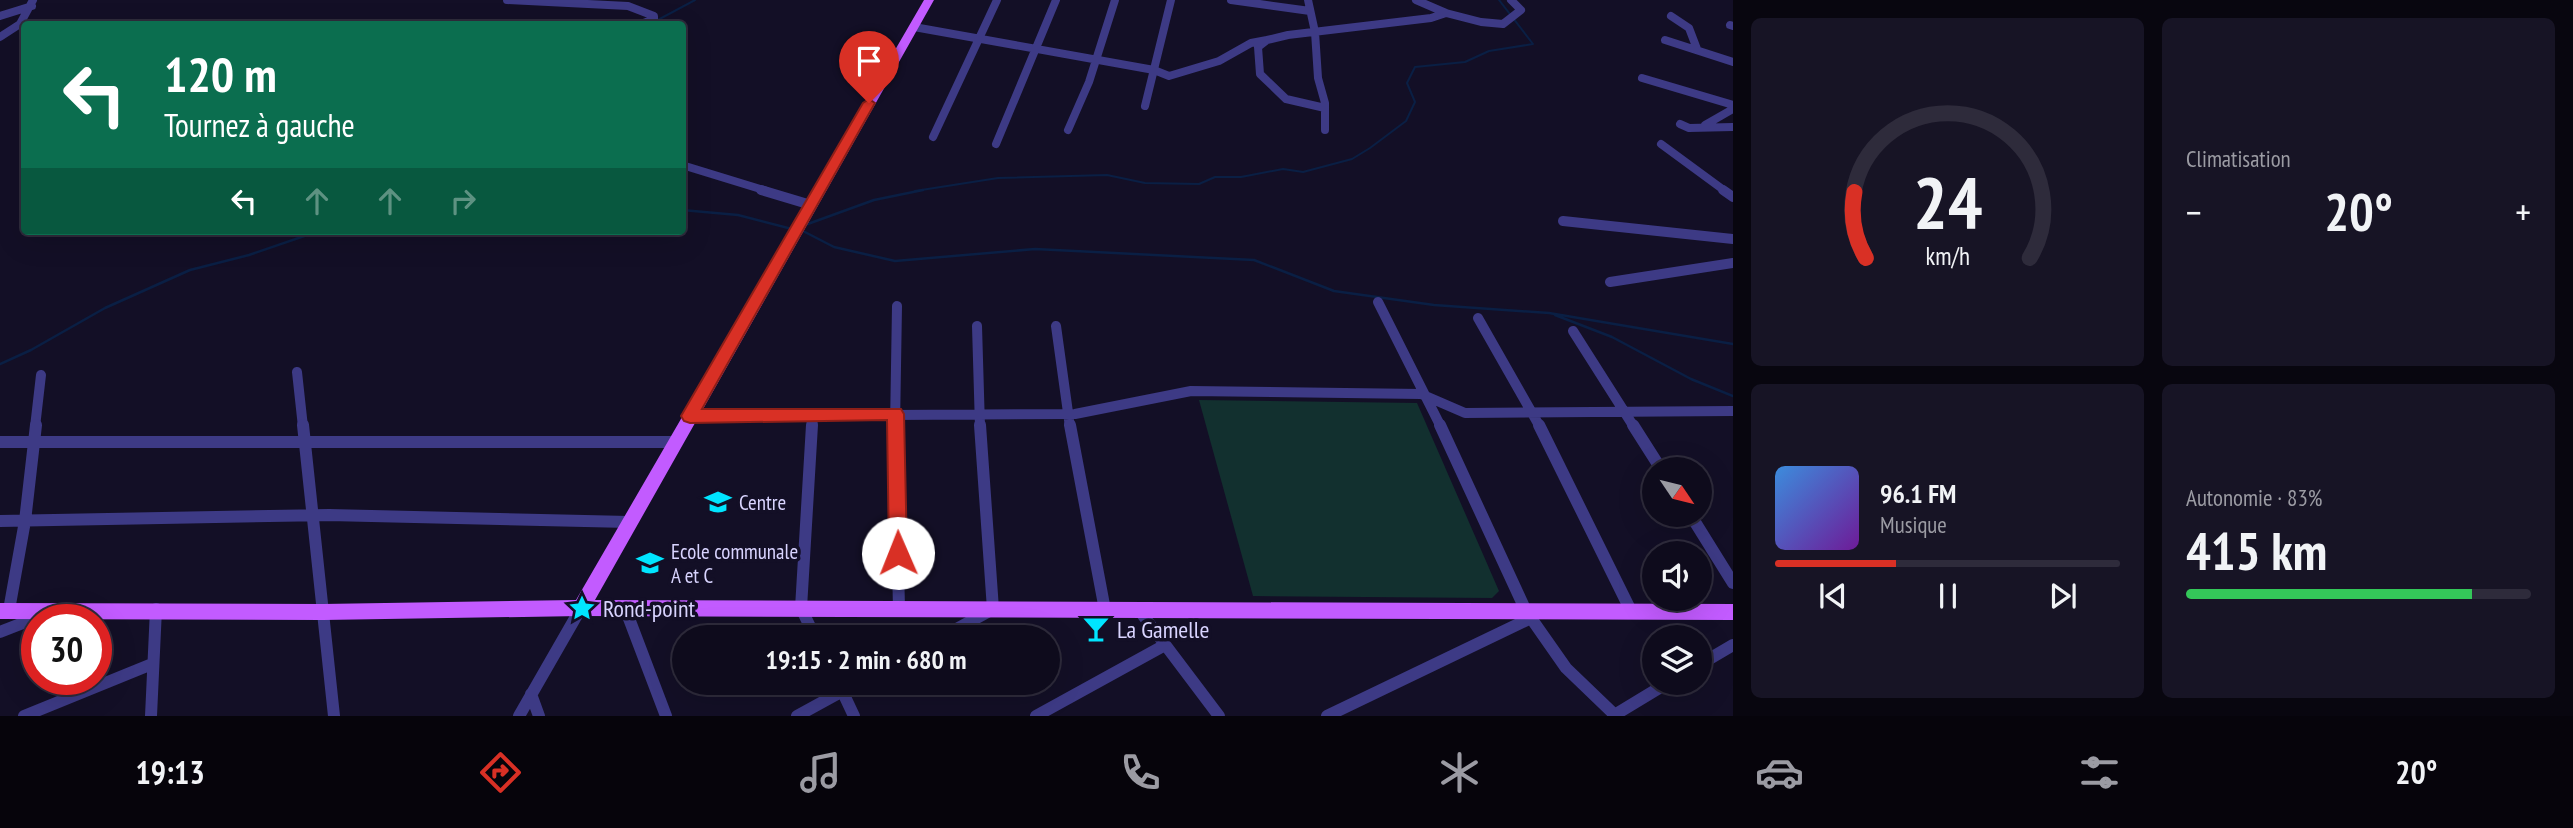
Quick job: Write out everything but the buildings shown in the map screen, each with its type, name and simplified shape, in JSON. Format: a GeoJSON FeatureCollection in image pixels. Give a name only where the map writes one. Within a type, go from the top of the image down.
{"type":"FeatureCollection","features":[{"type":"Feature","properties":{"kind":"main road"},"geometry":{"type":"LineString","coordinates":[[581,608],[929,0]]}},
{"type":"Feature","properties":{"kind":"main road"},"geometry":{"type":"LineString","coordinates":[[112,609],[323,612],[801,608],[1528,615],[1632,611],[1733,612]]}},
{"type":"Feature","properties":{"kind":"street"},"geometry":{"type":"LineString","coordinates":[[507,0],[628,6],[654,16],[654,19],[649,21]]}},
{"type":"Feature","properties":{"kind":"street"},"geometry":{"type":"LineString","coordinates":[[933,137],[998,0]]}},
{"type":"Feature","properties":{"kind":"street"},"geometry":{"type":"LineString","coordinates":[[996,144],[1056,0]]}},
{"type":"Feature","properties":{"kind":"street"},"geometry":{"type":"LineString","coordinates":[[1069,130],[1115,0]]}},
{"type":"Feature","properties":{"kind":"street"},"geometry":{"type":"LineString","coordinates":[[1145,106],[1171,0]]}},
{"type":"Feature","properties":{"kind":"street"},"geometry":{"type":"LineString","coordinates":[[1231,0],[1310,10]]}},
{"type":"Feature","properties":{"kind":"street"},"geometry":{"type":"LineString","coordinates":[[1308,0],[1315,30],[1318,78],[1325,108],[1325,130]]}},
{"type":"Feature","properties":{"kind":"street"},"geometry":{"type":"LineString","coordinates":[[1416,0],[1446,13],[1481,22],[1503,24],[1521,10],[1511,0]]}},
{"type":"Feature","properties":{"kind":"street"},"geometry":{"type":"LineString","coordinates":[[0,16],[33,3]]}},
{"type":"Feature","properties":{"kind":"street"},"geometry":{"type":"LineString","coordinates":[[22,21],[33,3]]}},
{"type":"Feature","properties":{"kind":"street"},"geometry":{"type":"LineString","coordinates":[[914,27],[1154,69],[1169,76],[1219,61],[1251,43],[1315,30],[1430,18],[1446,13]]}},
{"type":"Feature","properties":{"kind":"street"},"geometry":{"type":"LineString","coordinates":[[1671,16],[1689,27],[1697,48]]}},
{"type":"Feature","properties":{"kind":"street"},"geometry":{"type":"LineString","coordinates":[[0,37],[21,22]]}},
{"type":"Feature","properties":{"kind":"street"},"geometry":{"type":"LineString","coordinates":[[1267,40],[1258,47],[1260,74],[1286,99],[1325,108]]}},
{"type":"Feature","properties":{"kind":"street"},"geometry":{"type":"LineString","coordinates":[[1665,40],[1697,48],[1733,62]]}},
{"type":"Feature","properties":{"kind":"street"},"geometry":{"type":"LineString","coordinates":[[1642,78],[1733,107]]}},
{"type":"Feature","properties":{"kind":"street"},"geometry":{"type":"LineString","coordinates":[[1702,126],[1733,107]]}},
{"type":"Feature","properties":{"kind":"street"},"geometry":{"type":"LineString","coordinates":[[1680,124],[1689,128],[1733,127]]}},
{"type":"Feature","properties":{"kind":"street"},"geometry":{"type":"LineString","coordinates":[[1661,144],[1733,197]]}},
{"type":"Feature","properties":{"kind":"street"},"geometry":{"type":"LineString","coordinates":[[686,166],[811,205]]}},
{"type":"Feature","properties":{"kind":"street"},"geometry":{"type":"LineString","coordinates":[[1563,221],[1733,239]]}},
{"type":"Feature","properties":{"kind":"street"},"geometry":{"type":"LineString","coordinates":[[1609,282],[1733,263]]}},
{"type":"Feature","properties":{"kind":"street"},"geometry":{"type":"LineString","coordinates":[[1378,302],[1427,397],[1528,615],[1566,668],[1615,716],[1648,695]]}},
{"type":"Feature","properties":{"kind":"street"},"geometry":{"type":"LineString","coordinates":[[897,306],[895,414],[899,609]]}},
{"type":"Feature","properties":{"kind":"street"},"geometry":{"type":"LineString","coordinates":[[1478,318],[1533,413],[1632,611]]}},
{"type":"Feature","properties":{"kind":"street"},"geometry":{"type":"LineString","coordinates":[[964,625],[993,609],[979,414],[977,326]]}},
{"type":"Feature","properties":{"kind":"street"},"geometry":{"type":"LineString","coordinates":[[1056,326],[1069,414],[1105,610]]}},
{"type":"Feature","properties":{"kind":"street"},"geometry":{"type":"LineString","coordinates":[[1573,331],[1653,457]]}},
{"type":"Feature","properties":{"kind":"street"},"geometry":{"type":"LineString","coordinates":[[297,372],[334,716]]}},
{"type":"Feature","properties":{"kind":"street"},"geometry":{"type":"LineString","coordinates":[[4,611],[25,521],[41,375]]}},
{"type":"Feature","properties":{"kind":"street"},"geometry":{"type":"LineString","coordinates":[[690,416],[813,413],[1069,414],[1191,391],[1421,394],[1465,413],[1733,411]]}},
{"type":"Feature","properties":{"kind":"street"},"geometry":{"type":"LineString","coordinates":[[809,625],[801,608],[813,413]]}},
{"type":"Feature","properties":{"kind":"street"},"geometry":{"type":"LineString","coordinates":[[0,442],[674,442]]}},
{"type":"Feature","properties":{"kind":"street"},"geometry":{"type":"LineString","coordinates":[[0,521],[313,515],[629,522]]}},
{"type":"Feature","properties":{"kind":"street"},"geometry":{"type":"LineString","coordinates":[[1698,527],[1733,583]]}},
{"type":"Feature","properties":{"kind":"street"},"geometry":{"type":"LineString","coordinates":[[519,716],[581,608]]}},
{"type":"Feature","properties":{"kind":"street"},"geometry":{"type":"LineString","coordinates":[[625,608],[666,716]]}},
{"type":"Feature","properties":{"kind":"street"},"geometry":{"type":"LineString","coordinates":[[151,716],[156,609]]}},
{"type":"Feature","properties":{"kind":"street"},"geometry":{"type":"LineString","coordinates":[[1139,610],[1219,716]]}},
{"type":"Feature","properties":{"kind":"street"},"geometry":{"type":"LineString","coordinates":[[1327,716],[1528,615]]}},
{"type":"Feature","properties":{"kind":"street"},"geometry":{"type":"LineString","coordinates":[[0,632],[21,623]]}},
{"type":"Feature","properties":{"kind":"street"},"geometry":{"type":"LineString","coordinates":[[1036,716],[1165,645]]}},
{"type":"Feature","properties":{"kind":"street"},"geometry":{"type":"LineString","coordinates":[[1712,657],[1733,645]]}},
{"type":"Feature","properties":{"kind":"street"},"geometry":{"type":"LineString","coordinates":[[24,716],[152,664]]}},
{"type":"Feature","properties":{"kind":"street"},"geometry":{"type":"LineString","coordinates":[[531,694],[539,716]]}},
{"type":"Feature","properties":{"kind":"street"},"geometry":{"type":"LineString","coordinates":[[797,716],[828,695]]}},
{"type":"Feature","properties":{"kind":"street"},"geometry":{"type":"LineString","coordinates":[[844,695],[854,716]]}},
{"type":"Feature","properties":{"kind":"green space"},"geometry":{"type":"Polygon","coordinates":[[[1199,400],[1417,403],[1499,591],[1492,598],[1253,596],[1199,400]]]}},
{"type":"Feature","properties":{"kind":"waterway"},"geometry":{"type":"LineString","coordinates":[[656,21],[695,0]]}},
{"type":"Feature","properties":{"kind":"waterway"},"geometry":{"type":"LineString","coordinates":[[915,191],[998,178],[1107,175],[1145,183],[1199,184],[1215,177],[1241,177],[1283,169],[1303,172],[1352,159],[1406,121],[1415,102],[1407,83],[1415,67],[1465,62],[1489,51],[1533,44],[1499,0]]}},
{"type":"Feature","properties":{"kind":"waterway"},"geometry":{"type":"LineString","coordinates":[[805,225],[874,200],[923,190]]}},
{"type":"Feature","properties":{"kind":"waterway"},"geometry":{"type":"LineString","coordinates":[[686,210],[738,215],[792,229]]}},
{"type":"Feature","properties":{"kind":"waterway"},"geometry":{"type":"LineString","coordinates":[[801,230],[834,247],[895,261],[1035,249],[1254,260],[1334,291],[1434,305],[1549,313],[1733,344]]}},
{"type":"Feature","properties":{"kind":"waterway"},"geometry":{"type":"LineString","coordinates":[[0,364],[31,350],[105,308],[190,270],[249,255],[307,235]]}},
{"type":"Feature","properties":{"kind":"waterway"},"geometry":{"type":"LineString","coordinates":[[1555,315],[1612,337],[1691,379],[1733,396]]}},
{"type":"Feature","properties":{"kind":"place","name":"Centre"},"geometry":{"type":"Point","coordinates":[718,502]}},
{"type":"Feature","properties":{"kind":"place","name":"Ecole communale A et C"},"geometry":{"type":"Point","coordinates":[650,563]}},
{"type":"Feature","properties":{"kind":"place","name":"Rond-point"},"geometry":{"type":"Point","coordinates":[582,608]}},
{"type":"Feature","properties":{"kind":"place","name":"La Gamelle"},"geometry":{"type":"Point","coordinates":[1096,629]}},
{"type":"Feature","properties":{"kind":"route"},"geometry":{"type":"LineString","coordinates":[[869,103],[690,416],[895,414],[898,553]]}}]}
